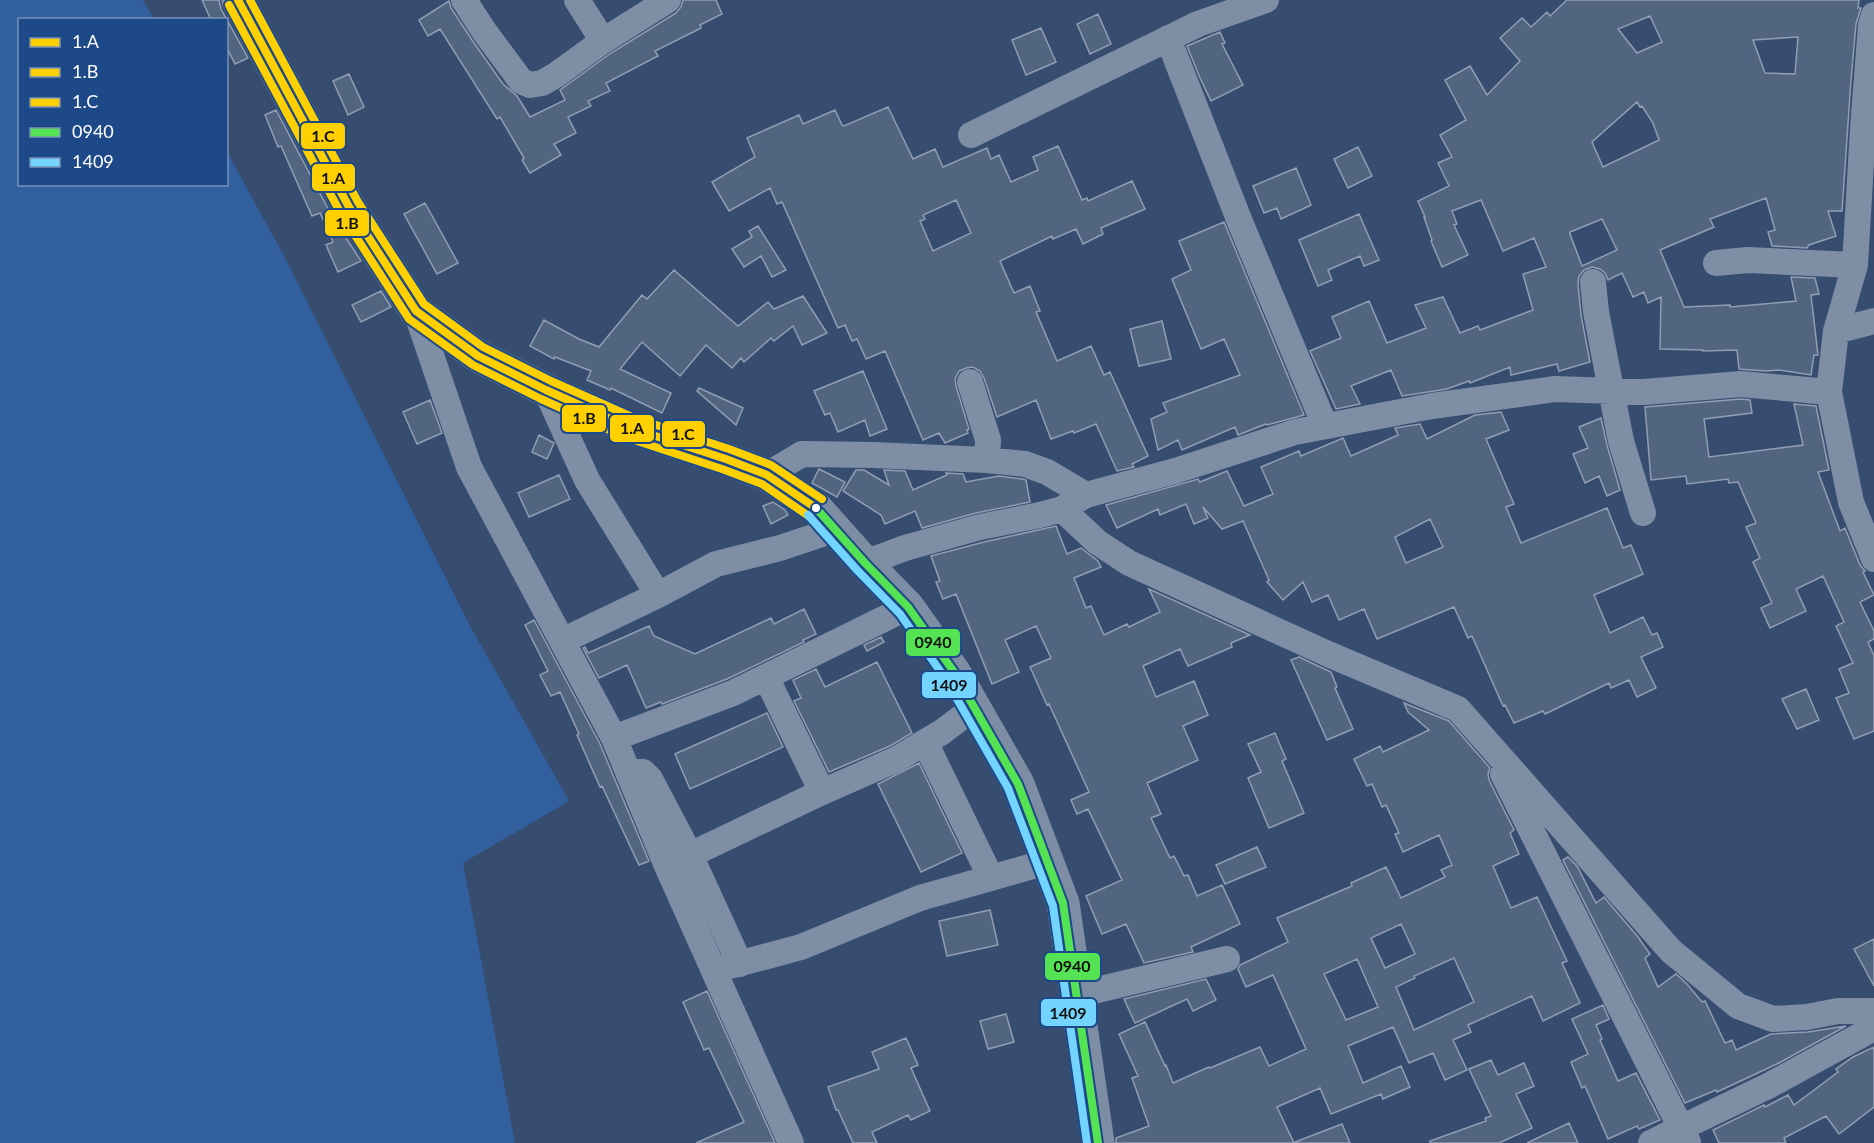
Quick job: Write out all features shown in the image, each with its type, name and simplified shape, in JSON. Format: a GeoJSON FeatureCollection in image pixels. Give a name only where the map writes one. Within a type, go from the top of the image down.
{"type":"FeatureCollection","features":[{"type":"Feature","properties":{"kind":"highway"},"geometry":{"type":"LineString","coordinates":[[238,0],[349,207],[416,311],[478,356],[546,390],[628,427],[767,475],[816,508],[908,607],[954,672],[1018,784],[1063,903],[1098,1143]]}},
{"type":"Feature","properties":{"kind":"street"},"geometry":{"type":"LineString","coordinates":[[464,0],[521,81],[530,86],[542,83],[556,75],[603,41],[668,0]]}},
{"type":"Feature","properties":{"kind":"street"},"geometry":{"type":"LineString","coordinates":[[578,0],[603,41]]}},
{"type":"Feature","properties":{"kind":"street"},"geometry":{"type":"LineString","coordinates":[[971,135],[1168,38],[1221,7],[1266,0]]}},
{"type":"Feature","properties":{"kind":"street"},"geometry":{"type":"LineString","coordinates":[[1874,15],[1871,25],[1863,128],[1855,265],[1836,331],[1829,392],[1851,502],[1874,559]]}},
{"type":"Feature","properties":{"kind":"street"},"geometry":{"type":"LineString","coordinates":[[1168,38],[1240,222],[1325,426]]}},
{"type":"Feature","properties":{"kind":"street"},"geometry":{"type":"LineString","coordinates":[[1716,263],[1748,260],[1855,265]]}},
{"type":"Feature","properties":{"kind":"street"},"geometry":{"type":"LineString","coordinates":[[1593,282],[1596,312],[1621,441],[1643,513]]}},
{"type":"Feature","properties":{"kind":"street"},"geometry":{"type":"LineString","coordinates":[[416,311],[469,467],[614,738],[667,866],[791,1143]]}},
{"type":"Feature","properties":{"kind":"street"},"geometry":{"type":"LineString","coordinates":[[1836,331],[1874,321]]}},
{"type":"Feature","properties":{"kind":"street"},"geometry":{"type":"LineString","coordinates":[[970,382],[988,440],[987,460]]}},
{"type":"Feature","properties":{"kind":"street"},"geometry":{"type":"LineString","coordinates":[[865,563],[905,548],[980,527],[1062,509],[1086,495],[1175,471],[1295,432],[1431,406],[1555,389],[1644,392],[1741,384],[1829,392]]}},
{"type":"Feature","properties":{"kind":"street"},"geometry":{"type":"LineString","coordinates":[[546,390],[587,480],[658,594]]}},
{"type":"Feature","properties":{"kind":"street"},"geometry":{"type":"LineString","coordinates":[[767,475],[802,454],[987,460],[1025,464],[1047,472],[1086,495]]}},
{"type":"Feature","properties":{"kind":"street"},"geometry":{"type":"LineString","coordinates":[[1062,509],[1097,542],[1129,563],[1328,654],[1458,709],[1671,951],[1738,1006],[1773,1019],[1807,1017],[1838,1011],[1874,1011]]}},
{"type":"Feature","properties":{"kind":"street"},"geometry":{"type":"LineString","coordinates":[[562,641],[716,564],[780,548],[834,530]]}},
{"type":"Feature","properties":{"kind":"street"},"geometry":{"type":"LineString","coordinates":[[614,738],[733,693],[908,607]]}},
{"type":"Feature","properties":{"kind":"street"},"geometry":{"type":"LineString","coordinates":[[766,677],[822,792]]}},
{"type":"Feature","properties":{"kind":"street"},"geometry":{"type":"LineString","coordinates":[[667,866],[897,759],[942,732],[975,707]]}},
{"type":"Feature","properties":{"kind":"street"},"geometry":{"type":"LineString","coordinates":[[925,742],[992,878]]}},
{"type":"Feature","properties":{"kind":"street"},"geometry":{"type":"LineString","coordinates":[[1487,743],[1684,1135]]}},
{"type":"Feature","properties":{"kind":"street"},"geometry":{"type":"LineString","coordinates":[[628,772],[643,772],[650,779],[690,855],[740,964]]}},
{"type":"Feature","properties":{"kind":"street"},"geometry":{"type":"LineString","coordinates":[[715,970],[801,947],[920,898],[1047,862]]}},
{"type":"Feature","properties":{"kind":"street"},"geometry":{"type":"LineString","coordinates":[[1076,995],[1227,959]]}},
{"type":"Feature","properties":{"kind":"street"},"geometry":{"type":"LineString","coordinates":[[1651,1143],[1684,1135],[1770,1084],[1874,1028]]}},
{"type":"Feature","properties":{"kind":"shaded area"},"geometry":{"type":"Polygon","coordinates":[[[0,0],[143,0],[153,18],[18,18],[18,186],[228,186],[228,154],[283,254],[469,624],[569,801],[463,863],[515,1143],[0,1143],[0,0]]]}},
{"type":"Feature","properties":{"kind":"building"},"geometry":{"type":"Polygon","coordinates":[[[202,0],[219,0],[226,18],[210,18],[202,0]]]}},
{"type":"Feature","properties":{"kind":"building"},"geometry":{"type":"Polygon","coordinates":[[[683,0],[716,0],[722,14],[700,25],[701,28],[655,51],[658,56],[606,83],[610,91],[588,101],[591,106],[568,117],[576,133],[554,144],[561,155],[530,173],[500,117],[497,119],[440,29],[428,36],[419,20],[449,1],[451,8],[472,40],[503,84],[517,96],[530,117],[565,100],[560,90],[611,53],[676,13],[683,0]]]}},
{"type":"Feature","properties":{"kind":"building"},"geometry":{"type":"Polygon","coordinates":[[[1567,0],[1859,0],[1858,8],[1861,8],[1856,24],[1842,211],[1828,211],[1836,236],[1809,245],[1807,248],[1772,246],[1768,232],[1775,230],[1766,198],[1710,219],[1714,227],[1660,250],[1684,307],[1730,305],[1730,307],[1796,301],[1791,277],[1815,278],[1819,294],[1811,295],[1818,355],[1814,355],[1811,375],[1779,370],[1739,369],[1737,350],[1660,349],[1661,297],[1648,303],[1644,292],[1633,297],[1622,273],[1608,280],[1605,273],[1592,267],[1584,270],[1579,276],[1578,284],[1590,362],[1559,371],[1557,364],[1511,375],[1510,367],[1470,383],[1469,381],[1447,389],[1402,396],[1391,370],[1351,386],[1360,404],[1336,409],[1310,351],[1341,338],[1332,317],[1369,301],[1387,343],[1426,328],[1415,305],[1443,297],[1460,333],[1478,326],[1480,330],[1533,310],[1523,274],[1546,267],[1534,238],[1503,251],[1481,200],[1452,211],[1457,224],[1454,225],[1468,255],[1442,267],[1418,201],[1449,186],[1438,163],[1452,157],[1440,135],[1466,120],[1445,80],[1470,66],[1487,95],[1520,61],[1500,38],[1522,18],[1531,27],[1547,12],[1550,16],[1567,0]],[[1650,16],[1618,29],[1637,53],[1662,42],[1650,16]],[[1798,37],[1753,40],[1765,73],[1795,74],[1798,37]],[[1637,102],[1592,142],[1603,167],[1659,140],[1653,123],[1637,102]],[[1602,219],[1570,232],[1582,266],[1617,250],[1602,219]]]}},
{"type":"Feature","properties":{"kind":"building"},"geometry":{"type":"Polygon","coordinates":[[[1098,14],[1111,44],[1090,54],[1077,24],[1098,14]]]}},
{"type":"Feature","properties":{"kind":"building"},"geometry":{"type":"Polygon","coordinates":[[[228,22],[248,58],[235,64],[228,50],[228,22]]]}},
{"type":"Feature","properties":{"kind":"building"},"geometry":{"type":"Polygon","coordinates":[[[1041,28],[1056,62],[1026,75],[1012,40],[1041,28]]]}},
{"type":"Feature","properties":{"kind":"building"},"geometry":{"type":"Polygon","coordinates":[[[1220,32],[1225,43],[1222,44],[1243,85],[1211,101],[1187,46],[1220,32]]]}},
{"type":"Feature","properties":{"kind":"building"},"geometry":{"type":"Polygon","coordinates":[[[349,74],[364,107],[348,115],[333,81],[349,74]]]}},
{"type":"Feature","properties":{"kind":"building"},"geometry":{"type":"Polygon","coordinates":[[[888,107],[913,159],[935,149],[943,167],[987,148],[991,159],[999,155],[1011,182],[1038,170],[1033,157],[1058,146],[1082,200],[1087,198],[1088,201],[1132,181],[1145,209],[1101,228],[1103,234],[1083,244],[1076,229],[1053,239],[1052,236],[1000,261],[1014,293],[1030,286],[1040,311],[1036,312],[1057,361],[1091,346],[1104,375],[1110,372],[1148,456],[1132,464],[1134,467],[1117,471],[1096,424],[1051,439],[1036,400],[997,417],[984,378],[980,371],[973,367],[959,371],[955,379],[969,429],[968,433],[945,443],[939,433],[923,440],[885,351],[866,359],[857,339],[852,341],[845,325],[838,328],[782,202],[777,204],[770,188],[729,211],[712,182],[755,157],[747,138],[799,115],[803,124],[835,110],[844,126],[888,107]],[[956,200],[923,215],[925,219],[920,221],[933,251],[971,233],[956,200]]]}},
{"type":"Feature","properties":{"kind":"building"},"geometry":{"type":"Polygon","coordinates":[[[276,110],[332,216],[361,261],[338,272],[326,245],[333,242],[320,213],[312,216],[265,115],[276,110]]]}},
{"type":"Feature","properties":{"kind":"building"},"geometry":{"type":"Polygon","coordinates":[[[1358,147],[1372,176],[1348,188],[1334,159],[1358,147]]]}},
{"type":"Feature","properties":{"kind":"building"},"geometry":{"type":"Polygon","coordinates":[[[1296,168],[1311,205],[1281,219],[1277,208],[1264,213],[1253,186],[1296,168]]]}},
{"type":"Feature","properties":{"kind":"building"},"geometry":{"type":"Polygon","coordinates":[[[425,203],[458,263],[437,274],[404,214],[425,203]]]}},
{"type":"Feature","properties":{"kind":"building"},"geometry":{"type":"Polygon","coordinates":[[[1359,214],[1379,260],[1364,266],[1360,256],[1328,270],[1332,280],[1318,286],[1299,240],[1359,214]]]}},
{"type":"Feature","properties":{"kind":"building"},"geometry":{"type":"Polygon","coordinates":[[[1224,222],[1304,415],[1266,424],[1238,435],[1235,427],[1182,450],[1178,440],[1158,450],[1151,419],[1167,412],[1163,403],[1240,375],[1224,339],[1201,349],[1172,279],[1191,270],[1179,241],[1224,222]]]}},
{"type":"Feature","properties":{"kind":"building"},"geometry":{"type":"Polygon","coordinates":[[[758,226],[786,270],[772,277],[761,256],[744,267],[732,249],[752,237],[749,231],[758,226]]]}},
{"type":"Feature","properties":{"kind":"building"},"geometry":{"type":"Polygon","coordinates":[[[674,270],[738,326],[768,302],[774,309],[803,296],[827,333],[802,345],[793,326],[774,341],[771,338],[744,362],[741,358],[732,368],[706,345],[680,376],[642,342],[620,369],[671,393],[662,413],[611,388],[610,390],[587,380],[591,371],[555,357],[554,359],[530,346],[544,320],[599,347],[642,295],[647,299],[674,270]]]}},
{"type":"Feature","properties":{"kind":"building"},"geometry":{"type":"Polygon","coordinates":[[[381,291],[391,307],[361,322],[352,305],[381,291]]]}},
{"type":"Feature","properties":{"kind":"building"},"geometry":{"type":"Polygon","coordinates":[[[1162,321],[1171,359],[1139,366],[1130,329],[1162,321]]]}},
{"type":"Feature","properties":{"kind":"building"},"geometry":{"type":"Polygon","coordinates":[[[863,371],[887,429],[870,436],[865,420],[838,432],[830,413],[825,415],[814,391],[863,371]]]}},
{"type":"Feature","properties":{"kind":"building"},"geometry":{"type":"Polygon","coordinates":[[[699,388],[743,408],[736,425],[697,391],[699,388]]]}},
{"type":"Feature","properties":{"kind":"building"},"geometry":{"type":"Polygon","coordinates":[[[430,400],[442,433],[417,444],[403,412],[430,400]]]}},
{"type":"Feature","properties":{"kind":"building"},"geometry":{"type":"Polygon","coordinates":[[[1750,400],[1752,413],[1704,419],[1709,457],[1803,445],[1794,404],[1816,406],[1829,470],[1818,472],[1840,531],[1845,528],[1874,595],[1860,602],[1874,631],[1874,639],[1868,642],[1874,656],[1874,731],[1854,739],[1836,698],[1849,693],[1839,669],[1853,663],[1836,626],[1844,622],[1823,576],[1796,589],[1806,611],[1770,628],[1761,608],[1772,603],[1753,562],[1760,558],[1746,527],[1756,523],[1738,482],[1729,483],[1728,479],[1687,484],[1686,476],[1651,480],[1645,407],[1750,400]]]}},
{"type":"Feature","properties":{"kind":"building"},"geometry":{"type":"Polygon","coordinates":[[[1501,412],[1509,430],[1486,439],[1514,504],[1506,507],[1521,543],[1607,508],[1623,548],[1631,545],[1643,574],[1594,595],[1610,633],[1643,617],[1652,635],[1657,633],[1663,647],[1641,657],[1656,688],[1637,697],[1629,680],[1611,688],[1609,683],[1545,714],[1543,711],[1514,723],[1505,705],[1503,706],[1472,636],[1468,638],[1454,607],[1377,639],[1364,609],[1339,620],[1328,595],[1312,602],[1303,582],[1283,600],[1267,582],[1269,580],[1243,521],[1222,529],[1203,507],[1208,518],[1194,524],[1186,504],[1160,515],[1158,509],[1117,528],[1106,505],[1198,479],[1200,482],[1227,471],[1244,506],[1273,494],[1261,467],[1299,451],[1301,456],[1343,438],[1351,456],[1398,435],[1395,428],[1420,424],[1427,439],[1475,415],[1501,412]],[[1430,519],[1395,537],[1406,563],[1443,547],[1430,519]]]}},
{"type":"Feature","properties":{"kind":"building"},"geometry":{"type":"Polygon","coordinates":[[[1601,418],[1620,490],[1607,496],[1599,476],[1585,483],[1573,454],[1588,448],[1579,427],[1601,418]]]}},
{"type":"Feature","properties":{"kind":"building"},"geometry":{"type":"Polygon","coordinates":[[[539,435],[554,443],[547,459],[532,452],[539,435]]]}},
{"type":"Feature","properties":{"kind":"building"},"geometry":{"type":"Polygon","coordinates":[[[819,469],[845,482],[837,497],[812,483],[819,469]]]}},
{"type":"Feature","properties":{"kind":"building"},"geometry":{"type":"Polygon","coordinates":[[[856,470],[864,470],[889,485],[884,470],[905,471],[913,490],[947,475],[946,473],[963,474],[966,482],[999,476],[1022,479],[1026,480],[1030,502],[976,513],[922,528],[915,511],[885,524],[881,515],[843,491],[856,470]]]}},
{"type":"Feature","properties":{"kind":"building"},"geometry":{"type":"Polygon","coordinates":[[[559,475],[570,499],[529,517],[518,493],[559,475]]]}},
{"type":"Feature","properties":{"kind":"building"},"geometry":{"type":"Polygon","coordinates":[[[773,502],[785,510],[788,515],[771,524],[763,506],[773,502]]]}},
{"type":"Feature","properties":{"kind":"building"},"geometry":{"type":"Polygon","coordinates":[[[1056,526],[1067,554],[1081,548],[1098,561],[1101,567],[1074,578],[1086,608],[1091,606],[1104,635],[1127,624],[1129,627],[1160,612],[1149,589],[1250,635],[1231,643],[1232,647],[1188,666],[1180,649],[1143,666],[1156,697],[1194,681],[1208,715],[1183,726],[1198,760],[1147,783],[1161,814],[1151,818],[1170,858],[1174,856],[1184,876],[1188,875],[1197,896],[1222,885],[1240,924],[1191,947],[1193,952],[1144,963],[1126,924],[1102,934],[1086,896],[1122,880],[1088,809],[1077,814],[1071,800],[1089,792],[1030,667],[1051,658],[1036,626],[1005,640],[1019,672],[992,684],[956,594],[943,599],[936,582],[940,581],[931,556],[1056,526]]]}},
{"type":"Feature","properties":{"kind":"building"},"geometry":{"type":"Polygon","coordinates":[[[804,609],[816,634],[803,640],[804,642],[727,679],[646,708],[627,665],[599,678],[583,648],[585,647],[588,653],[649,626],[654,636],[695,654],[771,618],[774,624],[804,609]]]}},
{"type":"Feature","properties":{"kind":"building"},"geometry":{"type":"Polygon","coordinates":[[[534,620],[600,744],[649,861],[639,865],[602,786],[600,787],[560,692],[551,696],[540,675],[548,671],[525,625],[534,620]]]}},
{"type":"Feature","properties":{"kind":"building"},"geometry":{"type":"Polygon","coordinates":[[[881,637],[884,642],[867,651],[864,645],[881,637]]]}},
{"type":"Feature","properties":{"kind":"building"},"geometry":{"type":"Polygon","coordinates":[[[1299,657],[1331,672],[1337,687],[1335,688],[1353,729],[1327,740],[1291,660],[1299,657]]]}},
{"type":"Feature","properties":{"kind":"building"},"geometry":{"type":"Polygon","coordinates":[[[877,662],[912,733],[890,746],[829,772],[794,701],[801,698],[793,680],[816,669],[825,687],[877,662]]]}},
{"type":"Feature","properties":{"kind":"building"},"geometry":{"type":"Polygon","coordinates":[[[1806,689],[1819,720],[1797,729],[1782,699],[1806,689]]]}},
{"type":"Feature","properties":{"kind":"building"},"geometry":{"type":"Polygon","coordinates":[[[1404,703],[1449,721],[1490,768],[1489,780],[1514,830],[1510,833],[1519,854],[1493,866],[1511,908],[1537,897],[1567,961],[1562,963],[1580,1003],[1543,1021],[1532,996],[1468,1025],[1471,1032],[1453,1040],[1467,1070],[1445,1080],[1433,1053],[1409,1063],[1393,1027],[1348,1046],[1363,1083],[1401,1066],[1410,1087],[1383,1099],[1381,1094],[1331,1114],[1320,1088],[1277,1107],[1294,1143],[1116,1143],[1116,1138],[1149,1126],[1132,1078],[1138,1076],[1119,1034],[1145,1022],[1173,1083],[1260,1047],[1269,1066],[1306,1049],[1273,975],[1246,987],[1238,969],[1240,965],[1288,942],[1277,918],[1352,886],[1351,883],[1386,867],[1401,898],[1445,877],[1441,870],[1452,865],[1439,835],[1403,852],[1395,834],[1399,833],[1386,805],[1382,807],[1372,784],[1367,786],[1354,759],[1380,746],[1383,752],[1429,730],[1408,712],[1404,703]],[[1401,924],[1371,938],[1385,968],[1415,954],[1401,924]],[[1454,958],[1414,976],[1415,978],[1396,987],[1414,1030],[1474,1002],[1454,958]],[[1357,959],[1324,974],[1346,1020],[1378,1007],[1357,959]]]}},
{"type":"Feature","properties":{"kind":"building"},"geometry":{"type":"Polygon","coordinates":[[[767,713],[783,747],[690,789],[675,754],[767,713]]]}},
{"type":"Feature","properties":{"kind":"building"},"geometry":{"type":"Polygon","coordinates":[[[1275,733],[1286,759],[1282,761],[1304,813],[1269,828],[1248,778],[1261,772],[1248,744],[1275,733]]]}},
{"type":"Feature","properties":{"kind":"building"},"geometry":{"type":"Polygon","coordinates":[[[919,763],[962,853],[921,872],[878,784],[919,763]]]}},
{"type":"Feature","properties":{"kind":"building"},"geometry":{"type":"Polygon","coordinates":[[[1257,847],[1266,867],[1225,884],[1216,865],[1257,847]]]}},
{"type":"Feature","properties":{"kind":"building"},"geometry":{"type":"Polygon","coordinates":[[[1568,857],[1577,866],[1596,903],[1604,897],[1650,954],[1645,958],[1658,987],[1676,974],[1702,1002],[1705,1001],[1725,1043],[1732,1040],[1736,1050],[1771,1034],[1808,1032],[1846,1026],[1779,1063],[1717,1092],[1716,1090],[1685,1103],[1563,860],[1568,857]]]}},
{"type":"Feature","properties":{"kind":"building"},"geometry":{"type":"Polygon","coordinates":[[[990,910],[998,945],[947,956],[939,921],[990,910]]]}},
{"type":"Feature","properties":{"kind":"building"},"geometry":{"type":"Polygon","coordinates":[[[1874,939],[1874,986],[1854,949],[1874,939]]]}},
{"type":"Feature","properties":{"kind":"building"},"geometry":{"type":"Polygon","coordinates":[[[1206,979],[1216,1000],[1193,1011],[1187,999],[1135,1023],[1124,999],[1206,979]]]}},
{"type":"Feature","properties":{"kind":"building"},"geometry":{"type":"Polygon","coordinates":[[[707,991],[775,1143],[696,1143],[744,1122],[709,1048],[704,1050],[683,1002],[707,991]]]}},
{"type":"Feature","properties":{"kind":"building"},"geometry":{"type":"Polygon","coordinates":[[[1603,1005],[1609,1019],[1596,1025],[1618,1081],[1636,1073],[1660,1120],[1639,1129],[1637,1126],[1608,1139],[1585,1086],[1582,1088],[1571,1062],[1588,1054],[1572,1019],[1603,1005]]]}},
{"type":"Feature","properties":{"kind":"building"},"geometry":{"type":"Polygon","coordinates":[[[1006,1014],[1014,1042],[988,1049],[980,1021],[1006,1014]]]}},
{"type":"Feature","properties":{"kind":"building"},"geometry":{"type":"Polygon","coordinates":[[[906,1038],[918,1065],[911,1068],[930,1111],[911,1120],[908,1115],[872,1132],[877,1143],[853,1143],[836,1110],[828,1087],[879,1069],[872,1052],[906,1038]]]}},
{"type":"Feature","properties":{"kind":"building"},"geometry":{"type":"Polygon","coordinates":[[[1874,1047],[1874,1107],[1839,1134],[1826,1116],[1784,1138],[1786,1143],[1719,1143],[1713,1130],[1788,1095],[1794,1105],[1838,1072],[1836,1069],[1853,1057],[1874,1047]]]}},
{"type":"Feature","properties":{"kind":"building"},"geometry":{"type":"Polygon","coordinates":[[[1491,1060],[1498,1075],[1524,1063],[1534,1086],[1516,1094],[1532,1128],[1499,1143],[1430,1143],[1430,1141],[1486,1121],[1485,1118],[1491,1116],[1469,1069],[1491,1060]]]}},
{"type":"Feature","properties":{"kind":"building"},"geometry":{"type":"Polygon","coordinates":[[[1569,1123],[1578,1143],[1527,1143],[1569,1123]]]}},
{"type":"Feature","properties":{"kind":"building"},"geometry":{"type":"Polygon","coordinates":[[[1342,1124],[1350,1143],[1295,1142],[1342,1124]]]}},
{"type":"Feature","properties":{"kind":"transit line","name":"1.A"},"geometry":{"type":"LineString","coordinates":[[238,0],[349,207],[416,311],[478,356],[546,390],[628,427],[767,475],[816,508]]}},
{"type":"Feature","properties":{"kind":"transit line","name":"1.C"},"geometry":{"type":"LineString","coordinates":[[250,0],[358,202],[424,304],[483,347],[551,381],[632,417],[771,465],[822,499]]}},
{"type":"Feature","properties":{"kind":"transit line","name":"1.B"},"geometry":{"type":"LineString","coordinates":[[229,5],[340,212],[409,319],[473,365],[541,399],[625,437],[762,484],[810,517]]}},
{"type":"Feature","properties":{"kind":"transit line","name":"0940"},"geometry":{"type":"LineString","coordinates":[[816,508],[908,607],[954,672],[1018,784],[1063,903],[1098,1143]]}},
{"type":"Feature","properties":{"kind":"transit line","name":"1409"},"geometry":{"type":"LineString","coordinates":[[808,515],[900,614],[945,678],[1008,788],[1053,906],[1087,1143]]}}]}
